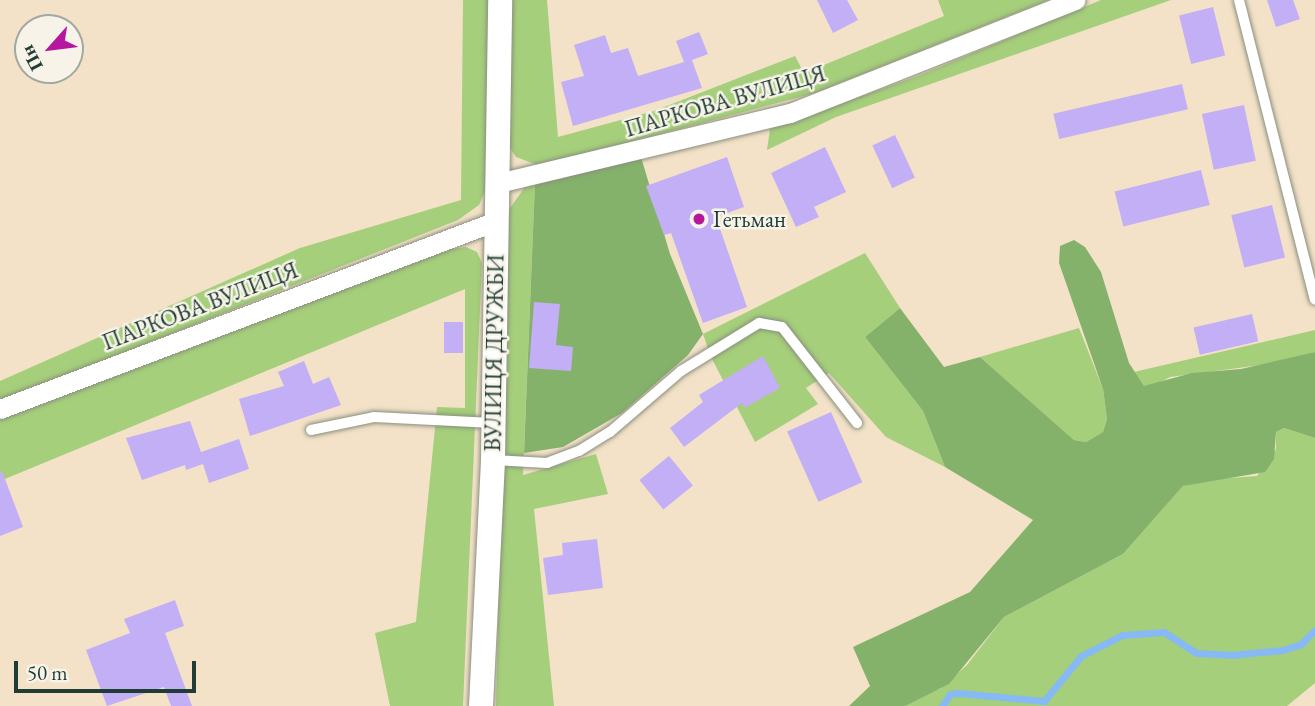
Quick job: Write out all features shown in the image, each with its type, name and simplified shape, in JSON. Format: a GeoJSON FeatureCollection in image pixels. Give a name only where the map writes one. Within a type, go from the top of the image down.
{"type":"FeatureCollection","features":[{"type":"Feature","properties":{"kind":"street","name":"ВУЛИЦЯ ДРУЖБИ"},"geometry":{"type":"LineString","coordinates":[[481,706],[493,460],[500,0]]}},
{"type":"Feature","properties":{"kind":"street","name":"ПАРКОВА ВУЛИЦЯ"},"geometry":{"type":"LineString","coordinates":[[498,183],[790,113],[1075,0]]}},
{"type":"Feature","properties":{"kind":"street","name":"ПАРКОВА ВУЛИЦЯ"},"geometry":{"type":"LineString","coordinates":[[0,409],[496,221]]}},
{"type":"Feature","properties":{"kind":"lane"},"geometry":{"type":"LineString","coordinates":[[1239,0],[1315,300]]}},
{"type":"Feature","properties":{"kind":"lane"},"geometry":{"type":"LineString","coordinates":[[493,460],[547,463],[579,451],[610,432],[681,371],[729,337],[759,323],[782,327],[857,423]]}},
{"type":"Feature","properties":{"kind":"lane"},"geometry":{"type":"LineString","coordinates":[[311,430],[374,417],[493,423]]}},
{"type":"Feature","properties":{"kind":"green space"},"geometry":{"type":"Polygon","coordinates":[[[463,0],[490,0],[486,189],[479,205],[458,220],[0,402],[0,381],[300,248],[461,200],[463,0]]]}},
{"type":"Feature","properties":{"kind":"green space"},"geometry":{"type":"Polygon","coordinates":[[[510,0],[547,0],[558,137],[654,111],[795,56],[804,73],[944,16],[938,0],[1049,0],[815,93],[540,166],[516,157],[508,145],[510,0]]]}},
{"type":"Feature","properties":{"kind":"green space"},"geometry":{"type":"Polygon","coordinates":[[[1101,0],[1171,0],[836,117],[767,150],[770,129],[918,76],[1101,0]]]}},
{"type":"Feature","properties":{"kind":"green space"},"geometry":{"type":"Polygon","coordinates":[[[641,157],[670,254],[703,334],[688,355],[622,413],[563,447],[524,453],[535,182],[641,157]]]}},
{"type":"Feature","properties":{"kind":"green space"},"geometry":{"type":"Polygon","coordinates":[[[535,182],[523,475],[596,454],[608,494],[534,509],[554,706],[496,706],[508,211],[527,184],[535,182]]]}},
{"type":"Feature","properties":{"kind":"green space"},"geometry":{"type":"Polygon","coordinates":[[[1074,240],[1085,247],[1101,272],[1129,363],[1144,386],[1192,373],[1241,369],[1315,352],[1315,438],[1284,428],[1276,432],[1274,459],[1265,472],[1183,486],[1123,554],[1004,617],[949,684],[905,706],[849,706],[870,686],[853,647],[970,592],[1033,520],[945,467],[923,411],[865,337],[900,308],[944,367],[980,357],[1074,440],[1086,442],[1103,432],[1107,419],[1103,389],[1059,263],[1060,246],[1074,240]]]}},
{"type":"Feature","properties":{"kind":"green space"},"geometry":{"type":"Polygon","coordinates":[[[466,247],[477,252],[482,263],[463,706],[390,706],[375,633],[416,622],[437,407],[465,408],[465,289],[0,481],[0,419],[444,250],[466,247]]]}},
{"type":"Feature","properties":{"kind":"green space"},"geometry":{"type":"Polygon","coordinates":[[[865,253],[900,308],[865,337],[923,411],[945,467],[886,437],[829,373],[806,388],[818,404],[755,442],[711,357],[703,334],[865,253]]]}},
{"type":"Feature","properties":{"kind":"green space"},"geometry":{"type":"Polygon","coordinates":[[[1079,328],[1103,389],[1107,419],[1103,432],[1086,442],[1074,440],[980,357],[1079,328]]]}},
{"type":"Feature","properties":{"kind":"green space"},"geometry":{"type":"Polygon","coordinates":[[[1315,330],[1315,352],[1276,363],[1170,377],[1152,387],[1144,386],[1134,372],[1315,330]]]}},
{"type":"Feature","properties":{"kind":"green space"},"geometry":{"type":"Polygon","coordinates":[[[1284,428],[1315,438],[1315,683],[1287,706],[905,706],[922,693],[940,689],[967,665],[1004,617],[1123,554],[1183,486],[1204,480],[1257,476],[1276,449],[1276,432],[1284,428]]]}},
{"type":"Feature","properties":{"kind":"building"},"geometry":{"type":"Polygon","coordinates":[[[817,0],[847,0],[858,20],[833,33],[817,0]]]}},
{"type":"Feature","properties":{"kind":"building"},"geometry":{"type":"Polygon","coordinates":[[[1267,0],[1293,0],[1300,19],[1276,27],[1267,0]]]}},
{"type":"Feature","properties":{"kind":"building"},"geometry":{"type":"Polygon","coordinates":[[[1213,7],[1225,56],[1191,64],[1179,15],[1213,7]]]}},
{"type":"Feature","properties":{"kind":"building"},"geometry":{"type":"Polygon","coordinates":[[[699,32],[708,54],[692,60],[702,88],[573,126],[561,82],[584,76],[574,45],[605,35],[611,53],[628,48],[638,76],[684,62],[676,41],[699,32]]]}},
{"type":"Feature","properties":{"kind":"building"},"geometry":{"type":"Polygon","coordinates":[[[1182,84],[1188,109],[1059,139],[1053,114],[1182,84]]]}},
{"type":"Feature","properties":{"kind":"building"},"geometry":{"type":"Polygon","coordinates":[[[1244,105],[1256,161],[1214,170],[1202,114],[1244,105]]]}},
{"type":"Feature","properties":{"kind":"building"},"geometry":{"type":"Polygon","coordinates":[[[895,135],[915,178],[892,188],[872,146],[895,135]]]}},
{"type":"Feature","properties":{"kind":"building"},"geometry":{"type":"Polygon","coordinates":[[[825,147],[846,192],[814,207],[819,217],[796,227],[771,173],[825,147]]]}},
{"type":"Feature","properties":{"kind":"building"},"geometry":{"type":"Polygon","coordinates":[[[727,157],[744,207],[716,217],[747,307],[703,323],[671,233],[664,235],[646,186],[727,157]]]}},
{"type":"Feature","properties":{"kind":"building"},"geometry":{"type":"Polygon","coordinates":[[[1201,170],[1210,205],[1123,226],[1115,192],[1201,170]]]}},
{"type":"Feature","properties":{"kind":"building"},"geometry":{"type":"Polygon","coordinates":[[[1272,205],[1285,257],[1244,268],[1231,215],[1272,205]]]}},
{"type":"Feature","properties":{"kind":"building"},"geometry":{"type":"Polygon","coordinates":[[[534,302],[560,304],[556,345],[573,347],[571,371],[529,368],[534,302]]]}},
{"type":"Feature","properties":{"kind":"building"},"geometry":{"type":"Polygon","coordinates":[[[1252,314],[1258,341],[1200,355],[1194,327],[1252,314]]]}},
{"type":"Feature","properties":{"kind":"building"},"geometry":{"type":"Polygon","coordinates":[[[444,322],[463,322],[463,353],[444,353],[444,322]]]}},
{"type":"Feature","properties":{"kind":"building"},"geometry":{"type":"Polygon","coordinates":[[[763,356],[780,388],[744,408],[742,403],[684,447],[670,428],[703,402],[699,395],[763,356]]]}},
{"type":"Feature","properties":{"kind":"building"},"geometry":{"type":"Polygon","coordinates":[[[304,361],[313,384],[329,377],[341,405],[250,436],[239,399],[284,386],[278,372],[304,361]]]}},
{"type":"Feature","properties":{"kind":"building"},"geometry":{"type":"Polygon","coordinates":[[[831,412],[862,482],[818,502],[787,432],[831,412]]]}},
{"type":"Feature","properties":{"kind":"building"},"geometry":{"type":"Polygon","coordinates":[[[190,421],[201,452],[239,439],[249,469],[209,483],[203,464],[186,470],[185,465],[142,480],[126,438],[190,421]]]}},
{"type":"Feature","properties":{"kind":"building"},"geometry":{"type":"Polygon","coordinates":[[[669,456],[693,486],[663,509],[639,480],[669,456]]]}},
{"type":"Feature","properties":{"kind":"building"},"geometry":{"type":"Polygon","coordinates":[[[2,471],[23,527],[0,536],[0,472],[2,471]]]}},
{"type":"Feature","properties":{"kind":"building"},"geometry":{"type":"Polygon","coordinates":[[[597,539],[603,588],[548,595],[543,558],[563,555],[562,543],[597,539]]]}},
{"type":"Feature","properties":{"kind":"building"},"geometry":{"type":"Polygon","coordinates":[[[175,600],[184,626],[165,633],[192,706],[171,706],[164,687],[107,706],[86,650],[130,633],[124,619],[175,600]]]}},
{"type":"Feature","properties":{"kind":"waterway"},"geometry":{"type":"LineString","coordinates":[[942,706],[950,694],[959,693],[1044,701],[1081,656],[1122,635],[1164,632],[1196,653],[1231,655],[1283,650],[1301,644],[1315,630]]}},
{"type":"Feature","properties":{"kind":"place","name":"Гетьман"},"geometry":{"type":"Point","coordinates":[699,219]}}]}
